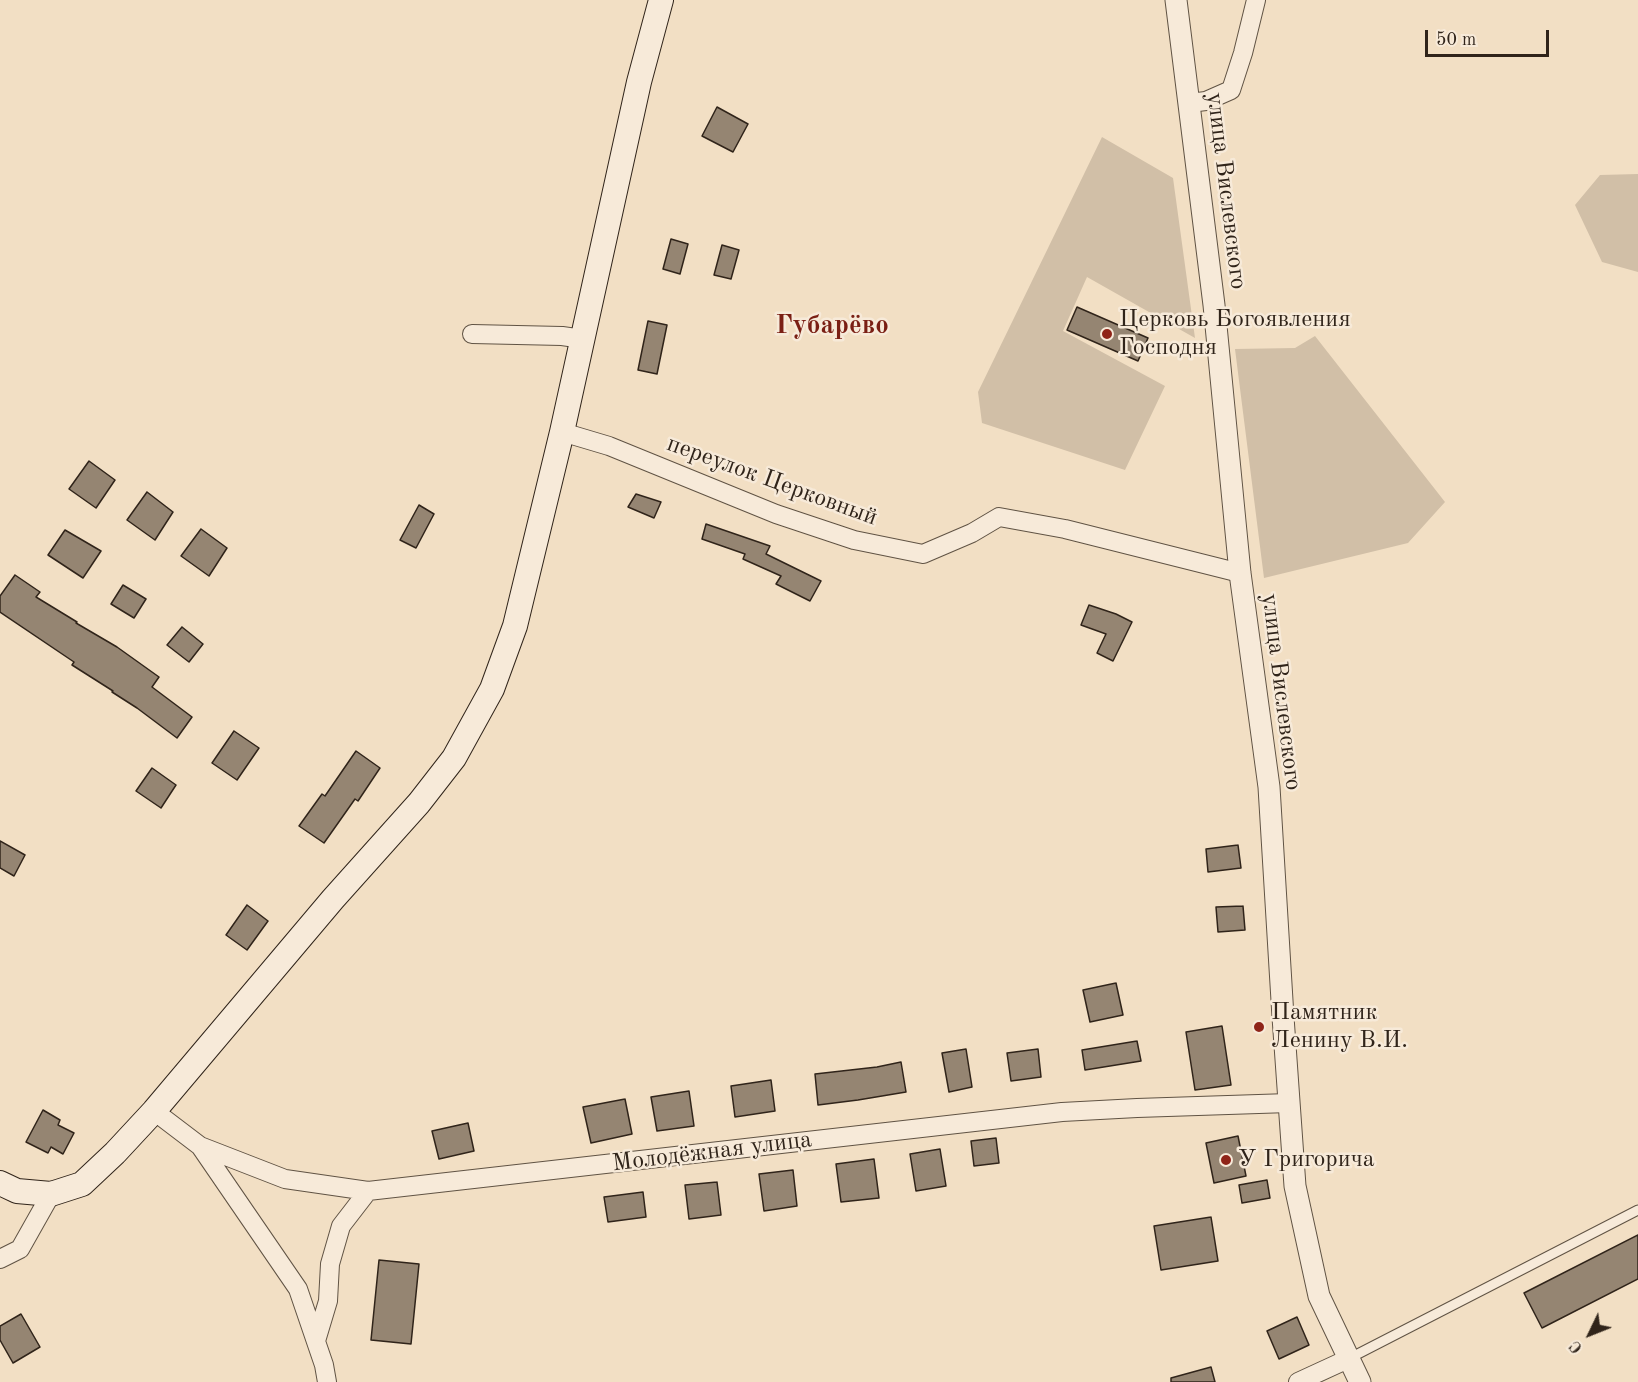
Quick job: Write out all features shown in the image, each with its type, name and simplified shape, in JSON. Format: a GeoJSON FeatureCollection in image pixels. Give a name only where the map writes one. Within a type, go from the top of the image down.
{"type":"FeatureCollection","features":[{"type":"Feature","properties":{"kind":"main road"},"geometry":{"type":"LineString","coordinates":[[0,1183],[16,1191],[51,1194],[82,1184],[115,1154],[333,899],[419,803],[454,758],[492,689],[515,626],[562,432],[639,82],[661,0]]}},
{"type":"Feature","properties":{"kind":"street","name":"улица Вислевского"},"geometry":{"type":"LineString","coordinates":[[1176,0],[1214,305],[1240,573],[1269,787],[1295,1186],[1319,1296],[1360,1382]]}},
{"type":"Feature","properties":{"kind":"street"},"geometry":{"type":"LineString","coordinates":[[1189,103],[1206,101],[1231,90],[1256,0]]}},
{"type":"Feature","properties":{"kind":"street"},"geometry":{"type":"LineString","coordinates":[[472,334],[562,336],[583,339]]}},
{"type":"Feature","properties":{"kind":"street","name":"переулок Церковный"},"geometry":{"type":"LineString","coordinates":[[562,432],[609,446],[713,489],[854,540],[923,554],[972,533],[999,517],[1065,530],[1240,573]]}},
{"type":"Feature","properties":{"kind":"street","name":"Молодёжная улица"},"geometry":{"type":"LineString","coordinates":[[154,1111],[200,1146],[285,1179],[368,1191],[1062,1112],[1289,1103]]}},
{"type":"Feature","properties":{"kind":"street"},"geometry":{"type":"LineString","coordinates":[[200,1146],[298,1289],[324,1365],[327,1382]]}},
{"type":"Feature","properties":{"kind":"street"},"geometry":{"type":"LineString","coordinates":[[316,1341],[328,1301],[330,1264],[341,1226],[368,1191]]}},
{"type":"Feature","properties":{"kind":"street"},"geometry":{"type":"LineString","coordinates":[[0,1259],[20,1249],[51,1194]]}},
{"type":"Feature","properties":{"kind":"street"},"geometry":{"type":"LineString","coordinates":[[1298,1382],[1348,1359]]}},
{"type":"Feature","properties":{"kind":"lane"},"geometry":{"type":"LineString","coordinates":[[1348,1359],[1638,1210]]}},
{"type":"Feature","properties":{"kind":"shaded area"},"geometry":{"type":"Polygon","coordinates":[[[1102,137],[1173,178],[1195,338],[1087,277],[1063,331],[1165,386],[1125,470],[982,423],[978,392],[1102,137]]]}},
{"type":"Feature","properties":{"kind":"shaded area"},"geometry":{"type":"Polygon","coordinates":[[[1638,174],[1638,272],[1602,262],[1575,205],[1600,175],[1638,174]]]}},
{"type":"Feature","properties":{"kind":"shaded area"},"geometry":{"type":"Polygon","coordinates":[[[1315,336],[1445,502],[1408,543],[1264,578],[1235,349],[1295,348],[1315,336]]]}},
{"type":"Feature","properties":{"kind":"building"},"geometry":{"type":"Polygon","coordinates":[[[717,107],[748,124],[733,152],[702,136],[717,107]]]}},
{"type":"Feature","properties":{"kind":"building"},"geometry":{"type":"Polygon","coordinates":[[[671,239],[688,244],[680,274],[663,269],[671,239]]]}},
{"type":"Feature","properties":{"kind":"building"},"geometry":{"type":"Polygon","coordinates":[[[722,245],[739,250],[731,279],[714,275],[722,245]]]}},
{"type":"Feature","properties":{"kind":"building","name":"Церковь Богоявления Господня"},"geometry":{"type":"Polygon","coordinates":[[[1077,307],[1148,338],[1138,361],[1067,330],[1077,307]]]}},
{"type":"Feature","properties":{"kind":"building"},"geometry":{"type":"Polygon","coordinates":[[[648,321],[667,325],[657,374],[638,370],[648,321]]]}},
{"type":"Feature","properties":{"kind":"building"},"geometry":{"type":"Polygon","coordinates":[[[89,461],[115,480],[96,508],[69,489],[89,461]]]}},
{"type":"Feature","properties":{"kind":"building"},"geometry":{"type":"Polygon","coordinates":[[[147,492],[173,512],[155,540],[127,520],[147,492]]]}},
{"type":"Feature","properties":{"kind":"building"},"geometry":{"type":"Polygon","coordinates":[[[636,494],[661,502],[654,518],[628,507],[636,494]]]}},
{"type":"Feature","properties":{"kind":"building"},"geometry":{"type":"Polygon","coordinates":[[[419,505],[434,514],[416,548],[400,540],[419,505]]]}},
{"type":"Feature","properties":{"kind":"building"},"geometry":{"type":"Polygon","coordinates":[[[706,524],[770,546],[766,554],[821,581],[810,601],[776,584],[781,576],[743,559],[745,554],[702,539],[706,524]]]}},
{"type":"Feature","properties":{"kind":"building"},"geometry":{"type":"Polygon","coordinates":[[[201,529],[227,548],[209,576],[181,556],[201,529]]]}},
{"type":"Feature","properties":{"kind":"building"},"geometry":{"type":"Polygon","coordinates":[[[65,530],[101,551],[83,578],[48,555],[65,530]]]}},
{"type":"Feature","properties":{"kind":"building"},"geometry":{"type":"Polygon","coordinates":[[[15,575],[40,592],[36,597],[117,647],[159,677],[152,687],[192,717],[177,738],[113,691],[72,665],[74,662],[0,612],[0,596],[15,575]]]}},
{"type":"Feature","properties":{"kind":"building"},"geometry":{"type":"Polygon","coordinates":[[[123,585],[146,599],[134,618],[111,604],[123,585]]]}},
{"type":"Feature","properties":{"kind":"building"},"geometry":{"type":"Polygon","coordinates":[[[1089,605],[1132,622],[1113,661],[1097,653],[1106,634],[1081,625],[1089,605]]]}},
{"type":"Feature","properties":{"kind":"building"},"geometry":{"type":"Polygon","coordinates":[[[182,627],[203,644],[189,662],[167,645],[182,627]]]}},
{"type":"Feature","properties":{"kind":"building"},"geometry":{"type":"Polygon","coordinates":[[[234,731],[259,748],[237,780],[212,763],[234,731]]]}},
{"type":"Feature","properties":{"kind":"building"},"geometry":{"type":"Polygon","coordinates":[[[356,751],[380,768],[358,801],[355,799],[324,843],[299,826],[322,794],[325,796],[356,751]]]}},
{"type":"Feature","properties":{"kind":"building"},"geometry":{"type":"Polygon","coordinates":[[[152,768],[176,785],[161,808],[136,791],[152,768]]]}},
{"type":"Feature","properties":{"kind":"building"},"geometry":{"type":"Polygon","coordinates":[[[0,841],[25,855],[14,876],[0,868],[0,841]]]}},
{"type":"Feature","properties":{"kind":"building"},"geometry":{"type":"Polygon","coordinates":[[[1238,845],[1241,868],[1208,872],[1206,849],[1238,845]]]}},
{"type":"Feature","properties":{"kind":"building"},"geometry":{"type":"Polygon","coordinates":[[[247,905],[268,921],[247,950],[226,935],[247,905]]]}},
{"type":"Feature","properties":{"kind":"building"},"geometry":{"type":"Polygon","coordinates":[[[1243,906],[1245,930],[1218,932],[1216,907],[1243,906]]]}},
{"type":"Feature","properties":{"kind":"building"},"geometry":{"type":"Polygon","coordinates":[[[1116,983],[1123,1015],[1090,1022],[1083,990],[1116,983]]]}},
{"type":"Feature","properties":{"kind":"building"},"geometry":{"type":"Polygon","coordinates":[[[1222,1026],[1231,1085],[1195,1090],[1186,1032],[1222,1026]]]}},
{"type":"Feature","properties":{"kind":"building"},"geometry":{"type":"Polygon","coordinates":[[[1137,1041],[1141,1061],[1085,1070],[1082,1050],[1137,1041]]]}},
{"type":"Feature","properties":{"kind":"building"},"geometry":{"type":"Polygon","coordinates":[[[966,1049],[972,1087],[949,1092],[942,1053],[966,1049]]]}},
{"type":"Feature","properties":{"kind":"building"},"geometry":{"type":"Polygon","coordinates":[[[1038,1049],[1041,1077],[1011,1081],[1007,1053],[1038,1049]]]}},
{"type":"Feature","properties":{"kind":"building"},"geometry":{"type":"Polygon","coordinates":[[[901,1062],[906,1092],[818,1105],[815,1074],[901,1062]]]}},
{"type":"Feature","properties":{"kind":"building"},"geometry":{"type":"Polygon","coordinates":[[[771,1080],[775,1111],[735,1117],[731,1086],[771,1080]]]}},
{"type":"Feature","properties":{"kind":"building"},"geometry":{"type":"Polygon","coordinates":[[[689,1091],[694,1126],[657,1131],[651,1097],[689,1091]]]}},
{"type":"Feature","properties":{"kind":"building"},"geometry":{"type":"Polygon","coordinates":[[[625,1099],[632,1134],[591,1143],[583,1107],[625,1099]]]}},
{"type":"Feature","properties":{"kind":"building"},"geometry":{"type":"Polygon","coordinates":[[[43,1110],[60,1120],[58,1125],[74,1133],[63,1154],[51,1147],[48,1153],[26,1142],[43,1110]]]}},
{"type":"Feature","properties":{"kind":"building"},"geometry":{"type":"Polygon","coordinates":[[[468,1123],[474,1151],[439,1159],[432,1131],[468,1123]]]}},
{"type":"Feature","properties":{"kind":"building","name":"У Григорича"},"geometry":{"type":"Polygon","coordinates":[[[1238,1136],[1246,1176],[1214,1183],[1206,1143],[1238,1136]]]}},
{"type":"Feature","properties":{"kind":"building"},"geometry":{"type":"Polygon","coordinates":[[[996,1138],[999,1163],[974,1166],[971,1141],[996,1138]]]}},
{"type":"Feature","properties":{"kind":"building"},"geometry":{"type":"Polygon","coordinates":[[[940,1149],[946,1186],[916,1191],[910,1154],[940,1149]]]}},
{"type":"Feature","properties":{"kind":"building"},"geometry":{"type":"Polygon","coordinates":[[[874,1159],[879,1198],[841,1202],[836,1164],[874,1159]]]}},
{"type":"Feature","properties":{"kind":"building"},"geometry":{"type":"Polygon","coordinates":[[[793,1170],[797,1206],[764,1211],[759,1174],[793,1170]]]}},
{"type":"Feature","properties":{"kind":"building"},"geometry":{"type":"Polygon","coordinates":[[[1267,1180],[1270,1198],[1242,1203],[1239,1185],[1267,1180]]]}},
{"type":"Feature","properties":{"kind":"building"},"geometry":{"type":"Polygon","coordinates":[[[717,1182],[721,1215],[689,1219],[685,1185],[717,1182]]]}},
{"type":"Feature","properties":{"kind":"building"},"geometry":{"type":"Polygon","coordinates":[[[643,1192],[646,1217],[608,1222],[604,1197],[643,1192]]]}},
{"type":"Feature","properties":{"kind":"building"},"geometry":{"type":"Polygon","coordinates":[[[1211,1217],[1218,1261],[1161,1270],[1154,1226],[1211,1217]]]}},
{"type":"Feature","properties":{"kind":"building"},"geometry":{"type":"Polygon","coordinates":[[[1638,1235],[1638,1279],[1542,1328],[1524,1293],[1638,1235]]]}},
{"type":"Feature","properties":{"kind":"building"},"geometry":{"type":"Polygon","coordinates":[[[379,1260],[419,1264],[411,1344],[371,1340],[379,1260]]]}},
{"type":"Feature","properties":{"kind":"building"},"geometry":{"type":"Polygon","coordinates":[[[21,1314],[40,1347],[13,1363],[0,1340],[0,1326],[21,1314]]]}},
{"type":"Feature","properties":{"kind":"building"},"geometry":{"type":"Polygon","coordinates":[[[1297,1317],[1309,1345],[1279,1359],[1267,1331],[1297,1317]]]}},
{"type":"Feature","properties":{"kind":"building"},"geometry":{"type":"Polygon","coordinates":[[[1211,1367],[1215,1382],[1171,1382],[1171,1378],[1211,1367]]]}},
{"type":"Feature","properties":{"kind":"place","name":"Церковь Богоявления Господня"},"geometry":{"type":"Point","coordinates":[1107,334]}},
{"type":"Feature","properties":{"kind":"place","name":"Памятник Ленину В.И."},"geometry":{"type":"Point","coordinates":[1259,1027]}},
{"type":"Feature","properties":{"kind":"place","name":"У Григорича"},"geometry":{"type":"Point","coordinates":[1226,1160]}},
{"type":"Feature","properties":{"kind":"district","name":"Губарёво"},"geometry":{"type":"Point","coordinates":[832,326]}}]}
